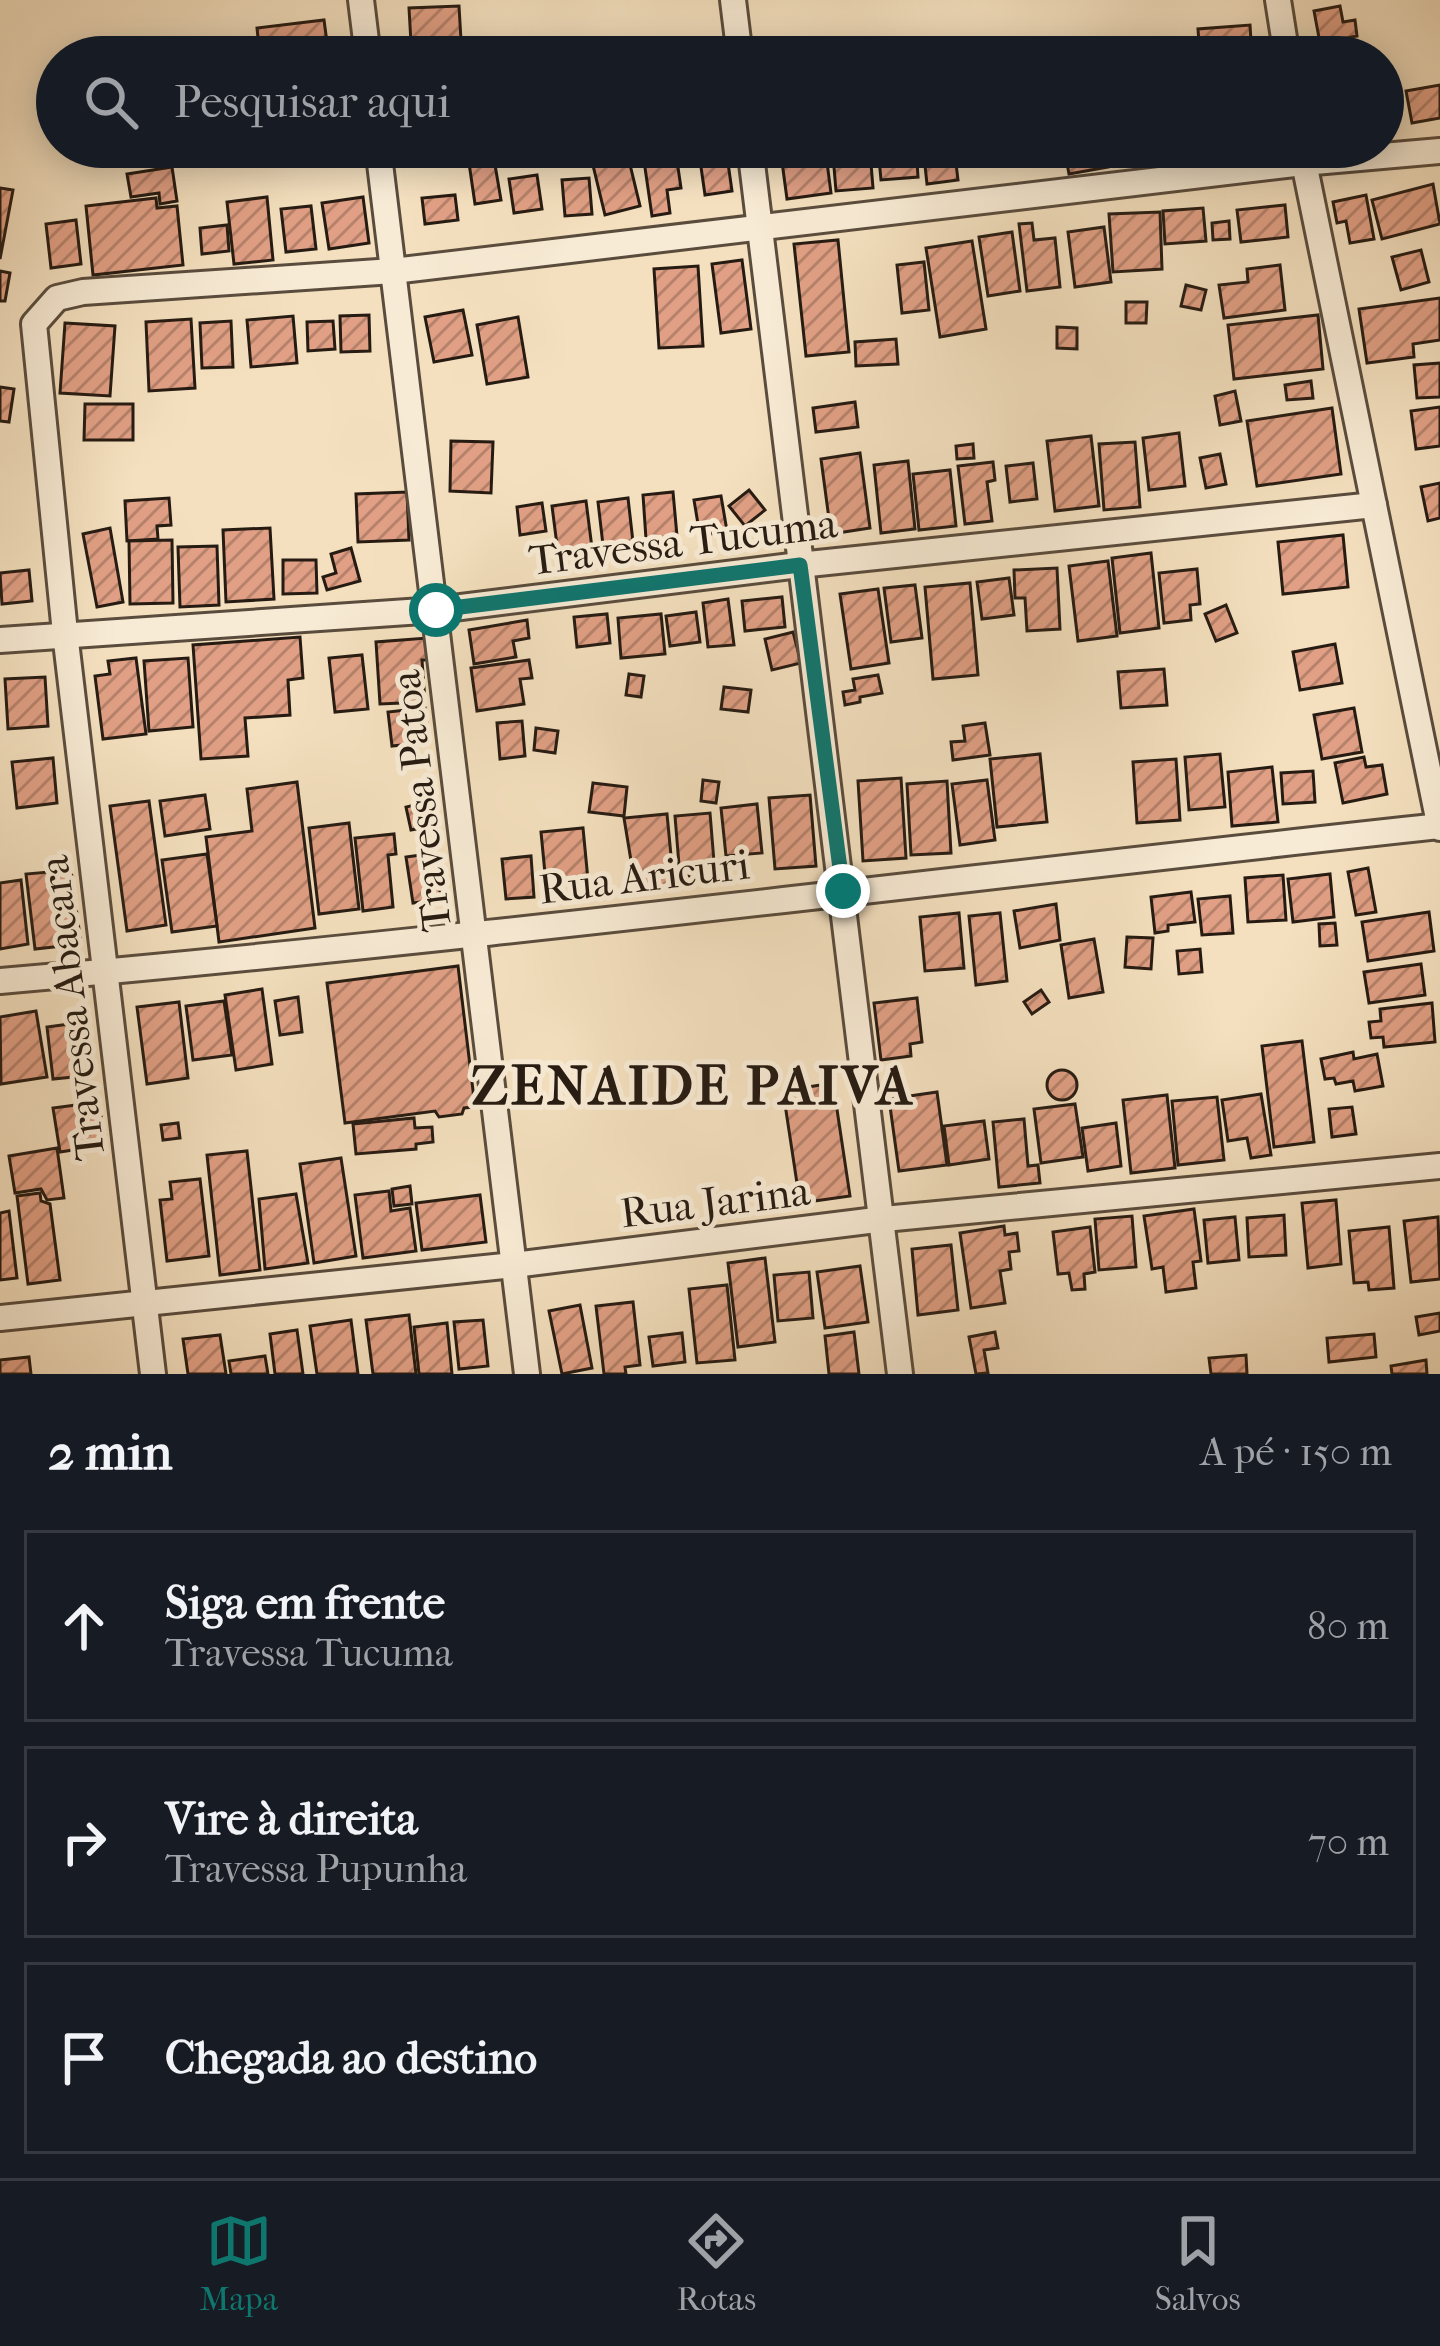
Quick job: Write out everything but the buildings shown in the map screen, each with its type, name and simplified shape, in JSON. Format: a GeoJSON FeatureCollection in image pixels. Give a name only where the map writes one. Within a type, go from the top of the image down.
{"type":"FeatureCollection","features":[{"type":"Feature","properties":{"kind":"street"},"geometry":{"type":"LineString","coordinates":[[361,0],[365,36]]}},
{"type":"Feature","properties":{"kind":"street"},"geometry":{"type":"LineString","coordinates":[[733,0],[737,36]]}},
{"type":"Feature","properties":{"kind":"street"},"geometry":{"type":"LineString","coordinates":[[1278,0],[1284,36]]}},
{"type":"Feature","properties":{"kind":"street","name":"Travessa Abacara"},"geometry":{"type":"LineString","coordinates":[[1404,152],[1440,151]]}},
{"type":"Feature","properties":{"kind":"street","name":"Travessa Patoa"},"geometry":{"type":"LineString","coordinates":[[381,168],[527,1374]]}},
{"type":"Feature","properties":{"kind":"street"},"geometry":{"type":"LineString","coordinates":[[752,168],[900,1374]]}},
{"type":"Feature","properties":{"kind":"street","name":"Travessa Abacara"},"geometry":{"type":"LineString","coordinates":[[153,1374],[65,633],[34,324],[57,298],[83,292],[393,271],[759,231],[1209,168]]}},
{"type":"Feature","properties":{"kind":"street"},"geometry":{"type":"LineString","coordinates":[[1305,168],[1440,826]]}},
{"type":"Feature","properties":{"kind":"street","name":"Travessa Tucuma"},"geometry":{"type":"LineString","coordinates":[[0,640],[436,610],[800,565],[1374,505]]}},
{"type":"Feature","properties":{"kind":"street","name":"Rua Aricuri"},"geometry":{"type":"LineString","coordinates":[[0,981],[476,936],[1440,826]]}},
{"type":"Feature","properties":{"kind":"street","name":"Rua Jarina"},"geometry":{"type":"LineString","coordinates":[[0,1318],[514,1265],[884,1219],[1440,1166]]}},
{"type":"Feature","properties":{"kind":"district","name":"ZENAIDE PAIVA"},"geometry":{"type":"Point","coordinates":[693,1085]}},
{"type":"Feature","properties":{"kind":"route"},"geometry":{"type":"LineString","coordinates":[[436,610],[800,565],[843,891]]}}]}
